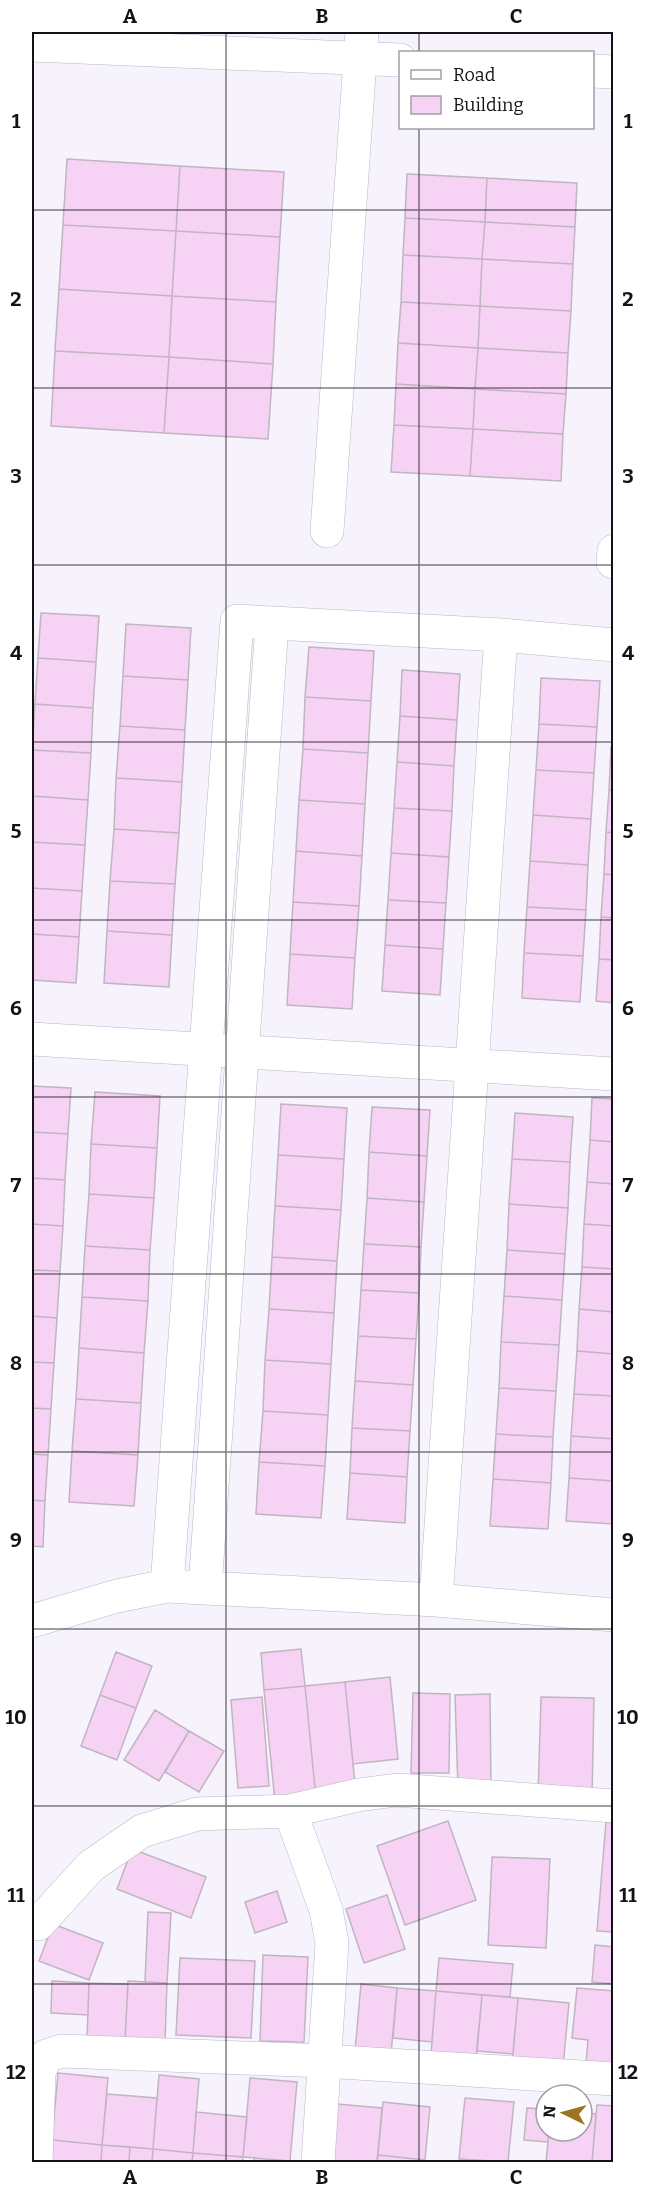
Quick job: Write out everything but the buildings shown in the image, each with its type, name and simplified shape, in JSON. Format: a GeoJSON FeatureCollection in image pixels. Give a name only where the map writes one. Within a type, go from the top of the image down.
{"type":"FeatureCollection","features":[{"type":"Feature","properties":{"kind":"street"},"geometry":{"type":"LineString","coordinates":[[32,45],[361,44],[399,60]]}},
{"type":"Feature","properties":{"kind":"street"},"geometry":{"type":"LineString","coordinates":[[327,531],[361,44]]}},
{"type":"Feature","properties":{"kind":"street"},"geometry":{"type":"LineString","coordinates":[[594,71],[614,72]]}},
{"type":"Feature","properties":{"kind":"street"},"geometry":{"type":"LineString","coordinates":[[167,1586],[237,621],[501,635],[614,645]]}},
{"type":"Feature","properties":{"kind":"street"},"geometry":{"type":"LineString","coordinates":[[206,1588],[272,624]]}},
{"type":"Feature","properties":{"kind":"street"},"geometry":{"type":"LineString","coordinates":[[436,1600],[501,635]]}},
{"type":"Feature","properties":{"kind":"street"},"geometry":{"type":"LineString","coordinates":[[32,1039],[614,1074]]}},
{"type":"Feature","properties":{"kind":"street"},"geometry":{"type":"LineString","coordinates":[[32,1621],[117,1596],[167,1586],[436,1600],[614,1615]]}},
{"type":"Feature","properties":{"kind":"street"},"geometry":{"type":"LineString","coordinates":[[38,1924],[91,1866],[142,1831],[197,1814],[290,1811],[397,1790],[614,1806]]}},
{"type":"Feature","properties":{"kind":"street"},"geometry":{"type":"LineString","coordinates":[[290,1811],[326,1910],[332,1943],[318,2163]]}},
{"type":"Feature","properties":{"kind":"street"},"geometry":{"type":"LineString","coordinates":[[36,2163],[39,2072],[46,2055],[62,2051],[324,2061],[614,2079]]}}]}
